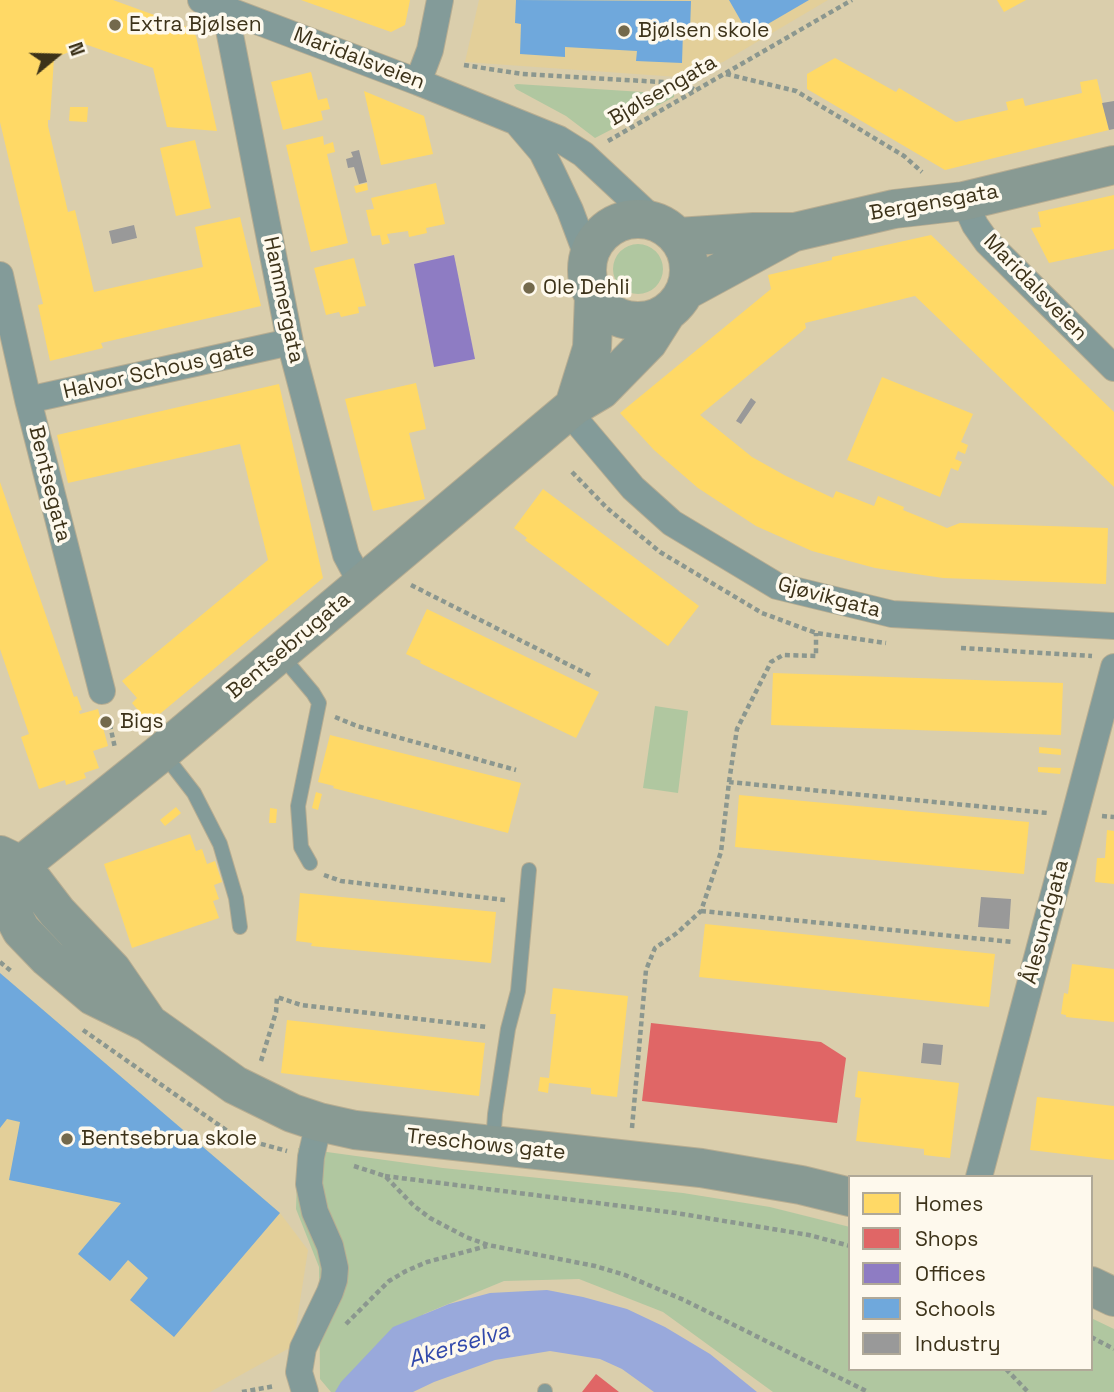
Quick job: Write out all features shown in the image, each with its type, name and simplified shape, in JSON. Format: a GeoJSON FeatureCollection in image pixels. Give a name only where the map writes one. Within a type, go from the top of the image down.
{"type":"FeatureCollection","features":[{"type":"Feature","properties":{"kind":"street"},"geometry":{"type":"LineString","coordinates":[[418,82],[430,50],[440,0]]}},
{"type":"Feature","properties":{"kind":"street","name":"Maridalsveien"},"geometry":{"type":"LineString","coordinates":[[213,4],[559,139],[583,154],[666,229]]}},
{"type":"Feature","properties":{"kind":"street","name":"Hammergata"},"geometry":{"type":"LineString","coordinates":[[213,4],[289,342],[346,555],[362,585]]}},
{"type":"Feature","properties":{"kind":"street","name":"Maridalsveien"},"geometry":{"type":"LineString","coordinates":[[516,121],[542,152],[570,210],[588,258]]}},
{"type":"Feature","properties":{"kind":"street","name":"Bergensgata"},"geometry":{"type":"LineString","coordinates":[[666,229],[795,232],[905,207],[964,201],[1114,165]]}},
{"type":"Feature","properties":{"kind":"street","name":"Maridalsveien"},"geometry":{"type":"LineString","coordinates":[[964,201],[975,225],[987,242],[1114,368]]}},
{"type":"Feature","properties":{"kind":"street"},"geometry":{"type":"LineString","coordinates":[[571,408],[592,348],[594,296],[587,271],[588,258],[602,233],[627,219],[641,218],[666,229],[685,249],[689,278],[676,302],[645,321],[621,318],[601,305],[594,296]]}},
{"type":"Feature","properties":{"kind":"street","name":"Bergensgata"},"geometry":{"type":"LineString","coordinates":[[676,302],[795,232]]}},
{"type":"Feature","properties":{"kind":"street","name":"Bentsegata"},"geometry":{"type":"LineString","coordinates":[[0,275],[28,400],[102,691]]}},
{"type":"Feature","properties":{"kind":"street","name":"Bentsebrugata"},"geometry":{"type":"LineString","coordinates":[[5,873],[67,830],[571,408],[601,390],[648,342],[676,302]]}},
{"type":"Feature","properties":{"kind":"street","name":"Halvor Schous gate"},"geometry":{"type":"LineString","coordinates":[[28,400],[289,342]]}},
{"type":"Feature","properties":{"kind":"street","name":"Gjøvikgata"},"geometry":{"type":"LineString","coordinates":[[571,408],[618,472],[672,523],[777,586],[892,614],[1114,626]]}},
{"type":"Feature","properties":{"kind":"street","name":"Ålesundgata"},"geometry":{"type":"LineString","coordinates":[[980,1175],[1114,667]]}},
{"type":"Feature","properties":{"kind":"street","name":"Treschows gate"},"geometry":{"type":"LineString","coordinates":[[5,873],[57,912],[113,970],[148,1023],[235,1085],[266,1101],[319,1122],[396,1136],[629,1160],[749,1176],[848,1197]]}},
{"type":"Feature","properties":{"kind":"street"},"geometry":{"type":"LineString","coordinates":[[303,1387],[300,1360],[303,1348],[330,1292],[335,1268],[330,1246],[315,1212],[309,1184],[311,1157],[319,1122]]}},
{"type":"Feature","properties":{"kind":"street"},"geometry":{"type":"LineString","coordinates":[[1093,1287],[1114,1297]]}},
{"type":"Feature","properties":{"kind":"lane"},"geometry":{"type":"LineString","coordinates":[[280,654],[313,693],[318,703],[298,807],[301,847],[310,863]]}},
{"type":"Feature","properties":{"kind":"lane"},"geometry":{"type":"LineString","coordinates":[[162,752],[194,793],[220,844],[236,898],[240,927]]}},
{"type":"Feature","properties":{"kind":"lane"},"geometry":{"type":"LineString","coordinates":[[493,1146],[508,1029],[518,991],[530,870]]}},
{"type":"Feature","properties":{"kind":"path","name":"Bjølsengata"},"geometry":{"type":"LineString","coordinates":[[598,146],[852,0]]}},
{"type":"Feature","properties":{"kind":"path"},"geometry":{"type":"LineString","coordinates":[[464,65],[522,74],[680,83],[694,89]]}},
{"type":"Feature","properties":{"kind":"path"},"geometry":{"type":"LineString","coordinates":[[725,74],[796,91],[904,156],[923,173]]}},
{"type":"Feature","properties":{"kind":"path"},"geometry":{"type":"LineString","coordinates":[[410,584],[591,676]]}},
{"type":"Feature","properties":{"kind":"path"},"geometry":{"type":"LineString","coordinates":[[629,1160],[646,970],[655,948],[677,933],[701,911],[721,852],[737,729],[771,662],[783,655],[816,656],[816,633]]}},
{"type":"Feature","properties":{"kind":"path"},"geometry":{"type":"LineString","coordinates":[[318,703],[338,719],[357,726],[516,770]]}},
{"type":"Feature","properties":{"kind":"path"},"geometry":{"type":"LineString","coordinates":[[729,782],[1114,817]]}},
{"type":"Feature","properties":{"kind":"path"},"geometry":{"type":"LineString","coordinates":[[310,863],[323,874],[341,881],[526,903]]}},
{"type":"Feature","properties":{"kind":"path"},"geometry":{"type":"LineString","coordinates":[[701,911],[1040,945]]}},
{"type":"Feature","properties":{"kind":"path"},"geometry":{"type":"LineString","coordinates":[[0,962],[20,978]]}},
{"type":"Feature","properties":{"kind":"path"},"geometry":{"type":"LineString","coordinates":[[261,1061],[276,1012],[277,997],[301,1005],[508,1029]]}},
{"type":"Feature","properties":{"kind":"path"},"geometry":{"type":"LineString","coordinates":[[79,1027],[236,1137],[288,1152]]}},
{"type":"Feature","properties":{"kind":"path"},"geometry":{"type":"LineString","coordinates":[[343,1162],[385,1176],[676,1213],[782,1230],[848,1245]]}},
{"type":"Feature","properties":{"kind":"path"},"geometry":{"type":"LineString","coordinates":[[385,1176],[430,1218],[488,1245],[596,1266],[625,1275],[684,1300],[867,1392]]}},
{"type":"Feature","properties":{"kind":"path"},"geometry":{"type":"LineString","coordinates":[[337,1331],[389,1281],[406,1271],[427,1262],[488,1245]]}},
{"type":"Feature","properties":{"kind":"path"},"geometry":{"type":"LineString","coordinates":[[1093,1339],[1114,1349]]}},
{"type":"Feature","properties":{"kind":"path"},"geometry":{"type":"LineString","coordinates":[[1008,1371],[1028,1392]]}},
{"type":"Feature","properties":{"kind":"path"},"geometry":{"type":"LineString","coordinates":[[242,1392],[303,1387]]}},
{"type":"Feature","properties":{"kind":"shaded area","name":"Bjølsen skole"},"geometry":{"type":"Polygon","coordinates":[[[479,0],[828,0],[723,62],[678,77],[465,62],[479,0]]]}},
{"type":"Feature","properties":{"kind":"shaded area"},"geometry":{"type":"Polygon","coordinates":[[[0,973],[280,1213],[308,1250],[293,1346],[210,1392],[0,1392],[0,973]]]}},
{"type":"Feature","properties":{"kind":"green space"},"geometry":{"type":"Polygon","coordinates":[[[514,85],[674,94],[674,97],[595,138],[566,116],[516,89],[514,85]]]}},
{"type":"Feature","properties":{"kind":"green space"},"geometry":{"type":"Polygon","coordinates":[[[638,244],[656,251],[663,269],[656,287],[638,294],[620,287],[613,269],[620,251],[638,244]]]}},
{"type":"Feature","properties":{"kind":"green space"},"geometry":{"type":"Polygon","coordinates":[[[655,706],[688,711],[678,793],[643,788],[655,706]]]}},
{"type":"Feature","properties":{"kind":"green space"},"geometry":{"type":"Polygon","coordinates":[[[298,1148],[443,1168],[683,1193],[770,1207],[848,1226],[848,1371],[1093,1371],[1093,1319],[1114,1329],[1114,1392],[773,1392],[663,1312],[579,1279],[504,1281],[424,1314],[350,1392],[331,1392],[320,1379],[319,1267],[296,1209],[298,1148]]]}},
{"type":"Feature","properties":{"kind":"water","name":"Akerselva"},"geometry":{"type":"Polygon","coordinates":[[[547,1290],[627,1309],[665,1327],[710,1354],[757,1392],[654,1392],[622,1369],[600,1359],[550,1351],[495,1360],[413,1392],[335,1392],[341,1382],[393,1327],[449,1304],[490,1293],[547,1290]]]}},
{"type":"Feature","properties":{"kind":"building: Homes"},"geometry":{"type":"Polygon","coordinates":[[[0,0],[113,0],[187,27],[196,36],[217,131],[167,127],[153,68],[79,42],[77,49],[54,58],[48,126],[68,212],[75,210],[94,292],[203,267],[195,227],[240,217],[261,306],[101,343],[103,348],[50,361],[38,305],[43,304],[0,122],[0,0]]]}},
{"type":"Feature","properties":{"kind":"building: Homes"},"geometry":{"type":"Polygon","coordinates":[[[301,0],[410,0],[405,25],[391,32],[301,0]]]}},
{"type":"Feature","properties":{"kind":"building: Homes"},"geometry":{"type":"Polygon","coordinates":[[[997,0],[1026,0],[1004,12],[997,0]]]}},
{"type":"Feature","properties":{"kind":"building: Homes"},"geometry":{"type":"Polygon","coordinates":[[[835,58],[896,92],[899,88],[956,122],[1008,110],[1006,102],[1023,98],[1025,106],[1082,93],[1080,82],[1097,79],[1109,130],[945,170],[807,89],[807,74],[835,58]]]}},
{"type":"Feature","properties":{"kind":"building: Homes"},"geometry":{"type":"Polygon","coordinates":[[[311,72],[318,100],[327,98],[330,109],[321,111],[323,120],[283,130],[271,82],[311,72]]]}},
{"type":"Feature","properties":{"kind":"building: Homes"},"geometry":{"type":"Polygon","coordinates":[[[364,91],[424,116],[433,154],[381,165],[364,91]]]}},
{"type":"Feature","properties":{"kind":"building: Homes"},"geometry":{"type":"Polygon","coordinates":[[[70,107],[88,107],[87,122],[69,121],[70,107]]]}},
{"type":"Feature","properties":{"kind":"building: Homes"},"geometry":{"type":"Polygon","coordinates":[[[323,136],[324,145],[333,142],[335,152],[327,154],[348,243],[311,252],[286,145],[323,136]]]}},
{"type":"Feature","properties":{"kind":"building: Homes"},"geometry":{"type":"Polygon","coordinates":[[[195,140],[211,208],[176,216],[160,148],[195,140]]]}},
{"type":"Feature","properties":{"kind":"building: Homes"},"geometry":{"type":"Polygon","coordinates":[[[367,183],[368,190],[356,193],[354,186],[367,183]]]}},
{"type":"Feature","properties":{"kind":"building: Homes"},"geometry":{"type":"Polygon","coordinates":[[[436,183],[445,224],[426,228],[427,233],[409,237],[408,231],[387,234],[390,243],[382,245],[380,235],[372,236],[366,210],[374,209],[371,198],[436,183]]]}},
{"type":"Feature","properties":{"kind":"building: Homes"},"geometry":{"type":"Polygon","coordinates":[[[1114,195],[1114,249],[1049,263],[1031,228],[1041,227],[1038,212],[1114,195]]]}},
{"type":"Feature","properties":{"kind":"building: Homes"},"geometry":{"type":"Polygon","coordinates":[[[931,235],[1114,412],[1114,487],[915,296],[805,323],[806,328],[700,415],[752,457],[833,498],[836,491],[874,506],[878,496],[904,507],[903,510],[947,528],[960,523],[1108,528],[1106,584],[943,578],[875,568],[812,551],[756,526],[698,488],[654,450],[620,413],[771,289],[768,275],[832,260],[832,257],[931,235]]]}},
{"type":"Feature","properties":{"kind":"building: Homes"},"geometry":{"type":"Polygon","coordinates":[[[354,258],[366,306],[358,307],[359,313],[341,317],[339,312],[326,315],[314,268],[354,258]]]}},
{"type":"Feature","properties":{"kind":"building: Homes"},"geometry":{"type":"Polygon","coordinates":[[[882,377],[973,414],[961,442],[968,445],[965,454],[958,451],[955,459],[962,462],[958,471],[951,468],[940,497],[847,460],[882,377]]]}},
{"type":"Feature","properties":{"kind":"building: Homes"},"geometry":{"type":"Polygon","coordinates":[[[416,383],[426,429],[409,433],[425,499],[373,511],[345,399],[416,383]]]}},
{"type":"Feature","properties":{"kind":"building: Homes"},"geometry":{"type":"Polygon","coordinates":[[[279,384],[323,578],[155,718],[153,716],[147,721],[132,703],[137,698],[122,681],[268,560],[240,444],[68,483],[57,435],[279,384]]]}},
{"type":"Feature","properties":{"kind":"building: Homes"},"geometry":{"type":"Polygon","coordinates":[[[0,482],[74,697],[77,696],[82,710],[79,711],[80,714],[98,709],[108,746],[93,751],[99,768],[84,773],[86,778],[66,785],[65,780],[39,789],[21,737],[29,734],[0,649],[0,482]]]}},
{"type":"Feature","properties":{"kind":"building: Homes"},"geometry":{"type":"Polygon","coordinates":[[[543,489],[699,606],[668,646],[525,540],[527,538],[514,528],[543,489]]]}},
{"type":"Feature","properties":{"kind":"building: Homes"},"geometry":{"type":"Polygon","coordinates":[[[427,609],[599,692],[576,738],[406,654],[427,609]]]}},
{"type":"Feature","properties":{"kind":"building: Homes"},"geometry":{"type":"Polygon","coordinates":[[[773,673],[1063,683],[1061,735],[771,725],[773,673]]]}},
{"type":"Feature","properties":{"kind":"building: Homes"},"geometry":{"type":"Polygon","coordinates":[[[330,735],[521,783],[508,833],[318,782],[330,735]]]}},
{"type":"Feature","properties":{"kind":"building: Homes"},"geometry":{"type":"Polygon","coordinates":[[[1039,747],[1061,749],[1061,755],[1039,753],[1039,747]]]}},
{"type":"Feature","properties":{"kind":"building: Homes"},"geometry":{"type":"Polygon","coordinates":[[[1038,767],[1061,768],[1060,774],[1038,772],[1038,767]]]}},
{"type":"Feature","properties":{"kind":"building: Homes"},"geometry":{"type":"Polygon","coordinates":[[[316,792],[322,794],[318,810],[312,808],[316,792]]]}},
{"type":"Feature","properties":{"kind":"building: Homes"},"geometry":{"type":"Polygon","coordinates":[[[739,795],[1029,822],[1024,874],[735,847],[739,795]]]}},
{"type":"Feature","properties":{"kind":"building: Homes"},"geometry":{"type":"Polygon","coordinates":[[[176,807],[181,813],[165,826],[160,820],[176,807]]]}},
{"type":"Feature","properties":{"kind":"building: Homes"},"geometry":{"type":"Polygon","coordinates":[[[270,808],[277,809],[276,823],[269,823],[270,808]]]}},
{"type":"Feature","properties":{"kind":"building: Homes"},"geometry":{"type":"Polygon","coordinates":[[[1107,830],[1114,831],[1114,884],[1095,882],[1097,858],[1105,858],[1107,830]]]}},
{"type":"Feature","properties":{"kind":"building: Homes"},"geometry":{"type":"Polygon","coordinates":[[[190,834],[196,851],[202,849],[207,864],[215,861],[222,882],[214,885],[219,899],[213,901],[219,918],[132,948],[104,864],[190,834]]]}},
{"type":"Feature","properties":{"kind":"building: Homes"},"geometry":{"type":"Polygon","coordinates":[[[300,893],[496,912],[491,963],[311,946],[312,943],[296,941],[300,893]]]}},
{"type":"Feature","properties":{"kind":"building: Homes"},"geometry":{"type":"Polygon","coordinates":[[[705,924],[995,954],[989,1007],[699,977],[705,924]]]}},
{"type":"Feature","properties":{"kind":"building: Homes"},"geometry":{"type":"Polygon","coordinates":[[[1072,964],[1114,969],[1114,1022],[1066,1017],[1061,1014],[1064,993],[1068,994],[1072,964]]]}},
{"type":"Feature","properties":{"kind":"building: Homes"},"geometry":{"type":"Polygon","coordinates":[[[553,988],[628,996],[617,1097],[591,1094],[591,1088],[549,1083],[548,1093],[538,1091],[540,1077],[549,1078],[556,1014],[550,1014],[553,988]]]}},
{"type":"Feature","properties":{"kind":"building: Homes"},"geometry":{"type":"Polygon","coordinates":[[[287,1020],[485,1043],[479,1096],[281,1073],[287,1020]]]}},
{"type":"Feature","properties":{"kind":"building: Homes"},"geometry":{"type":"Polygon","coordinates":[[[858,1071],[959,1083],[950,1158],[924,1155],[924,1149],[856,1141],[861,1098],[855,1097],[858,1071]]]}},
{"type":"Feature","properties":{"kind":"building: Homes"},"geometry":{"type":"Polygon","coordinates":[[[1037,1097],[1114,1106],[1114,1160],[1030,1150],[1037,1097]]]}},
{"type":"Feature","properties":{"kind":"building: Shops"},"geometry":{"type":"Polygon","coordinates":[[[651,1023],[821,1042],[846,1058],[837,1123],[642,1101],[651,1023]]]}},
{"type":"Feature","properties":{"kind":"building: Shops"},"geometry":{"type":"Polygon","coordinates":[[[596,1374],[619,1392],[582,1392],[596,1374]]]}},
{"type":"Feature","properties":{"kind":"building: Offices"},"geometry":{"type":"Polygon","coordinates":[[[454,255],[475,359],[434,367],[414,264],[454,255]]]}},
{"type":"Feature","properties":{"kind":"building: Schools"},"geometry":{"type":"Polygon","coordinates":[[[516,0],[691,1],[690,31],[683,32],[682,63],[636,61],[637,51],[565,47],[565,57],[520,54],[521,24],[515,23],[516,0]]]}},
{"type":"Feature","properties":{"kind":"building: Schools"},"geometry":{"type":"Polygon","coordinates":[[[729,0],[809,0],[749,35],[729,0]]]}},
{"type":"Feature","properties":{"kind":"building: Schools","name":"Bentsebrua skole"},"geometry":{"type":"Polygon","coordinates":[[[0,973],[280,1213],[174,1337],[130,1300],[148,1278],[128,1260],[110,1281],[78,1254],[121,1203],[9,1180],[20,1122],[7,1119],[0,1128],[0,973]]]}},
{"type":"Feature","properties":{"kind":"building: Industry"},"geometry":{"type":"Polygon","coordinates":[[[1114,101],[1114,129],[1109,130],[1102,103],[1114,101]]]}},
{"type":"Feature","properties":{"kind":"building: Industry"},"geometry":{"type":"Polygon","coordinates":[[[359,150],[367,182],[359,184],[354,167],[348,168],[346,159],[353,157],[351,152],[359,150]]]}},
{"type":"Feature","properties":{"kind":"building: Industry"},"geometry":{"type":"Polygon","coordinates":[[[134,225],[137,238],[112,244],[109,231],[134,225]]]}},
{"type":"Feature","properties":{"kind":"building: Industry"},"geometry":{"type":"Polygon","coordinates":[[[751,398],[756,402],[741,424],[736,421],[751,398]]]}},
{"type":"Feature","properties":{"kind":"building: Industry"},"geometry":{"type":"Polygon","coordinates":[[[981,897],[1011,899],[1009,929],[978,927],[981,897]]]}},
{"type":"Feature","properties":{"kind":"building: Industry"},"geometry":{"type":"Polygon","coordinates":[[[923,1043],[943,1045],[941,1065],[921,1063],[923,1043]]]}},
{"type":"Feature","properties":{"kind":"place","name":"Extra Bjølsen"},"geometry":{"type":"Point","coordinates":[115,25]}},
{"type":"Feature","properties":{"kind":"place","name":"Bjølsen skole"},"geometry":{"type":"Point","coordinates":[624,31]}},
{"type":"Feature","properties":{"kind":"place","name":"Ole Dehli"},"geometry":{"type":"Point","coordinates":[529,288]}},
{"type":"Feature","properties":{"kind":"place","name":"Bigs"},"geometry":{"type":"Point","coordinates":[106,722]}},
{"type":"Feature","properties":{"kind":"place","name":"Bentsebrua skole"},"geometry":{"type":"Point","coordinates":[67,1139]}}]}
